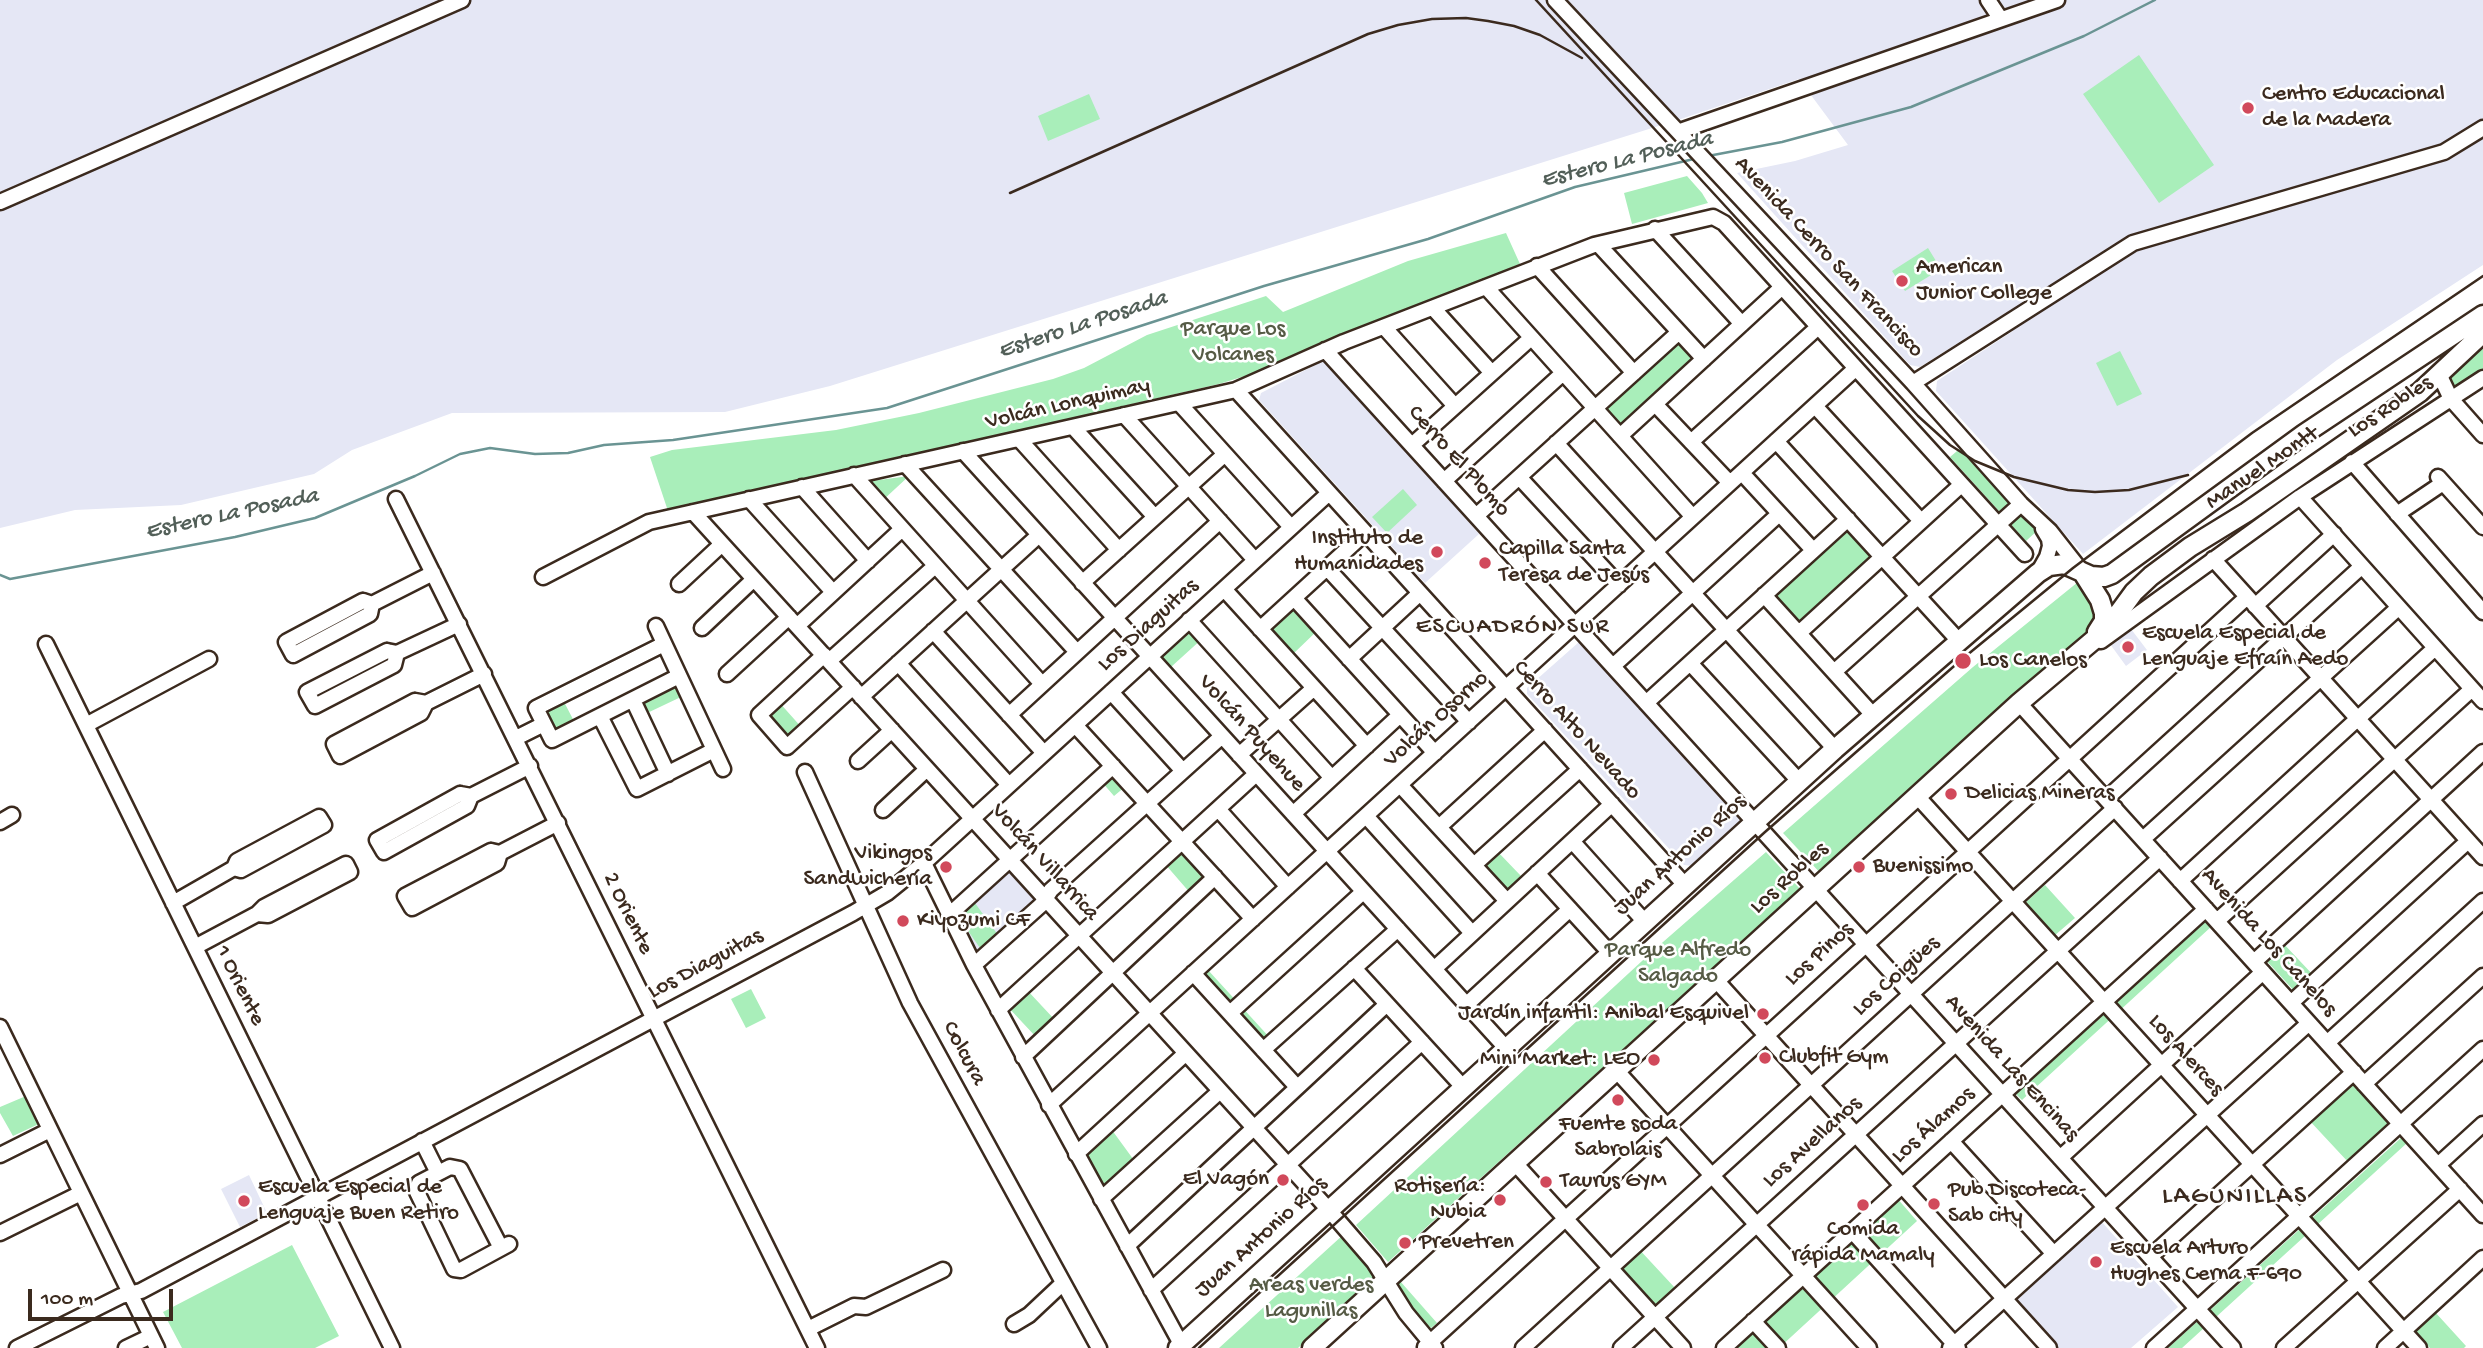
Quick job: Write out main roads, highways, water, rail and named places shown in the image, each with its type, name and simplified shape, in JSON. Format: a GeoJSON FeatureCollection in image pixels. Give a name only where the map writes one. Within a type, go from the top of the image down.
{"type":"FeatureCollection","features":[{"type":"Feature","properties":{"kind":"main road","name":"Manuel Montt"},"geometry":{"type":"LineString","coordinates":[[2078,570],[2098,577],[2112,574],[2304,434],[2483,315]]}},
{"type":"Feature","properties":{"kind":"main road","name":"Manuel Montt"},"geometry":{"type":"LineString","coordinates":[[2078,653],[2109,626],[2142,584],[2175,557],[2253,508],[2411,399],[2440,376],[2483,333]]}},
{"type":"Feature","properties":{"kind":"main road","name":"Juan Antonio Ríos"},"geometry":{"type":"LineString","coordinates":[[1180,1346],[1873,715],[2038,573],[2056,564],[2064,564],[2078,570]]}},
{"type":"Feature","properties":{"kind":"main road"},"geometry":{"type":"LineString","coordinates":[[2078,570],[2100,600],[2109,608],[2120,611]]}},
{"type":"Feature","properties":{"kind":"main road"},"geometry":{"type":"LineString","coordinates":[[2078,653],[2104,621],[2100,600]]}},
{"type":"Feature","properties":{"kind":"main road","name":"Los Robles"},"geometry":{"type":"LineString","coordinates":[[1312,1348],[1714,979],[2019,703],[2078,653]]}},
{"type":"Feature","properties":{"kind":"waterway","name":"Estero La Posada"},"geometry":{"type":"LineString","coordinates":[[1708,156],[1782,142],[1911,107],[2084,36],[2155,0]]}},
{"type":"Feature","properties":{"kind":"waterway","name":"Estero La Posada"},"geometry":{"type":"LineString","coordinates":[[0,575],[10,579],[235,537],[315,518],[460,454],[490,448],[535,454],[568,453],[604,445],[673,440],[887,408],[1264,286],[1428,239],[1575,187],[1698,158]]}},
{"type":"Feature","properties":{"kind":"railway"},"geometry":{"type":"LineString","coordinates":[[1536,0],[1918,416],[1950,445],[1975,461],[2014,477],[2068,490],[2129,490],[2188,475]]}},
{"type":"Feature","properties":{"kind":"railway"},"geometry":{"type":"LineString","coordinates":[[1010,193],[1368,34],[1398,25],[1432,19],[1466,18],[1488,21],[1540,35],[1582,58]]}},
{"type":"Feature","properties":{"kind":"railway"},"geometry":{"type":"LineString","coordinates":[[1199,1348],[1765,832],[1961,660],[2073,568],[2252,433],[2483,276]]}},
{"type":"Feature","properties":{"kind":"place","name":"Centro Educacional de la Madera"},"geometry":{"type":"Point","coordinates":[2248,108]}},
{"type":"Feature","properties":{"kind":"place","name":"American Junior College"},"geometry":{"type":"Point","coordinates":[1902,281]}},
{"type":"Feature","properties":{"kind":"place","name":"Instituto de Humanidades"},"geometry":{"type":"Point","coordinates":[1437,552]}},
{"type":"Feature","properties":{"kind":"place","name":"Capilla Santa Teresa de Jesús"},"geometry":{"type":"Point","coordinates":[1485,563]}},
{"type":"Feature","properties":{"kind":"place","name":"Escuela Especial de Lenguaje Efraín Aedo"},"geometry":{"type":"Point","coordinates":[2128,647]}},
{"type":"Feature","properties":{"kind":"place","name":"Los Canelos"},"geometry":{"type":"Point","coordinates":[1963,661]}},
{"type":"Feature","properties":{"kind":"place","name":"Delicias Mineras"},"geometry":{"type":"Point","coordinates":[1951,794]}},
{"type":"Feature","properties":{"kind":"place","name":"Vikingos Sandwichería"},"geometry":{"type":"Point","coordinates":[946,867]}},
{"type":"Feature","properties":{"kind":"place","name":"Buenissimo"},"geometry":{"type":"Point","coordinates":[1859,867]}},
{"type":"Feature","properties":{"kind":"place","name":"Kiyozumi CF"},"geometry":{"type":"Point","coordinates":[903,921]}},
{"type":"Feature","properties":{"kind":"place","name":"Jardín infantil: Anibal Esquivel"},"geometry":{"type":"Point","coordinates":[1763,1014]}},
{"type":"Feature","properties":{"kind":"place","name":"Clubfit Gym"},"geometry":{"type":"Point","coordinates":[1765,1058]}},
{"type":"Feature","properties":{"kind":"place","name":"Mini Market: LEO"},"geometry":{"type":"Point","coordinates":[1654,1060]}},
{"type":"Feature","properties":{"kind":"place","name":"Fuente soda Sabrolais"},"geometry":{"type":"Point","coordinates":[1618,1100]}},
{"type":"Feature","properties":{"kind":"place","name":"El Vagón"},"geometry":{"type":"Point","coordinates":[1283,1180]}},
{"type":"Feature","properties":{"kind":"place","name":"Taurus GYM"},"geometry":{"type":"Point","coordinates":[1546,1182]}},
{"type":"Feature","properties":{"kind":"place","name":"Rotisería: Nubia"},"geometry":{"type":"Point","coordinates":[1500,1200]}},
{"type":"Feature","properties":{"kind":"place","name":"Escuela Especial de Lenguaje Buen Retiro"},"geometry":{"type":"Point","coordinates":[244,1201]}},
{"type":"Feature","properties":{"kind":"place","name":"Pub Discoteca- Sab city"},"geometry":{"type":"Point","coordinates":[1934,1204]}},
{"type":"Feature","properties":{"kind":"place","name":"Comida rápida Mamaly"},"geometry":{"type":"Point","coordinates":[1863,1205]}},
{"type":"Feature","properties":{"kind":"place","name":"Prevetren"},"geometry":{"type":"Point","coordinates":[1405,1243]}},
{"type":"Feature","properties":{"kind":"place","name":"Escuela Arturo Hughes Cerna F-690"},"geometry":{"type":"Point","coordinates":[2096,1262]}},
{"type":"Feature","properties":{"kind":"district","name":"ESCUADRÓN SUR"},"geometry":{"type":"Point","coordinates":[1513,628]}},
{"type":"Feature","properties":{"kind":"district","name":"LAGUNILLAS"},"geometry":{"type":"Point","coordinates":[2235,1198]}},
{"type":"Feature","properties":{"kind":"park label","name":"Parque Los Volcanes"},"geometry":{"type":"Point","coordinates":[1233,343]}},
{"type":"Feature","properties":{"kind":"park label","name":"Parque Alfredo Salgado"},"geometry":{"type":"Point","coordinates":[1678,964]}},
{"type":"Feature","properties":{"kind":"park label","name":"Areas verdes Lagunillas"},"geometry":{"type":"Point","coordinates":[1311,1299]}}]}
